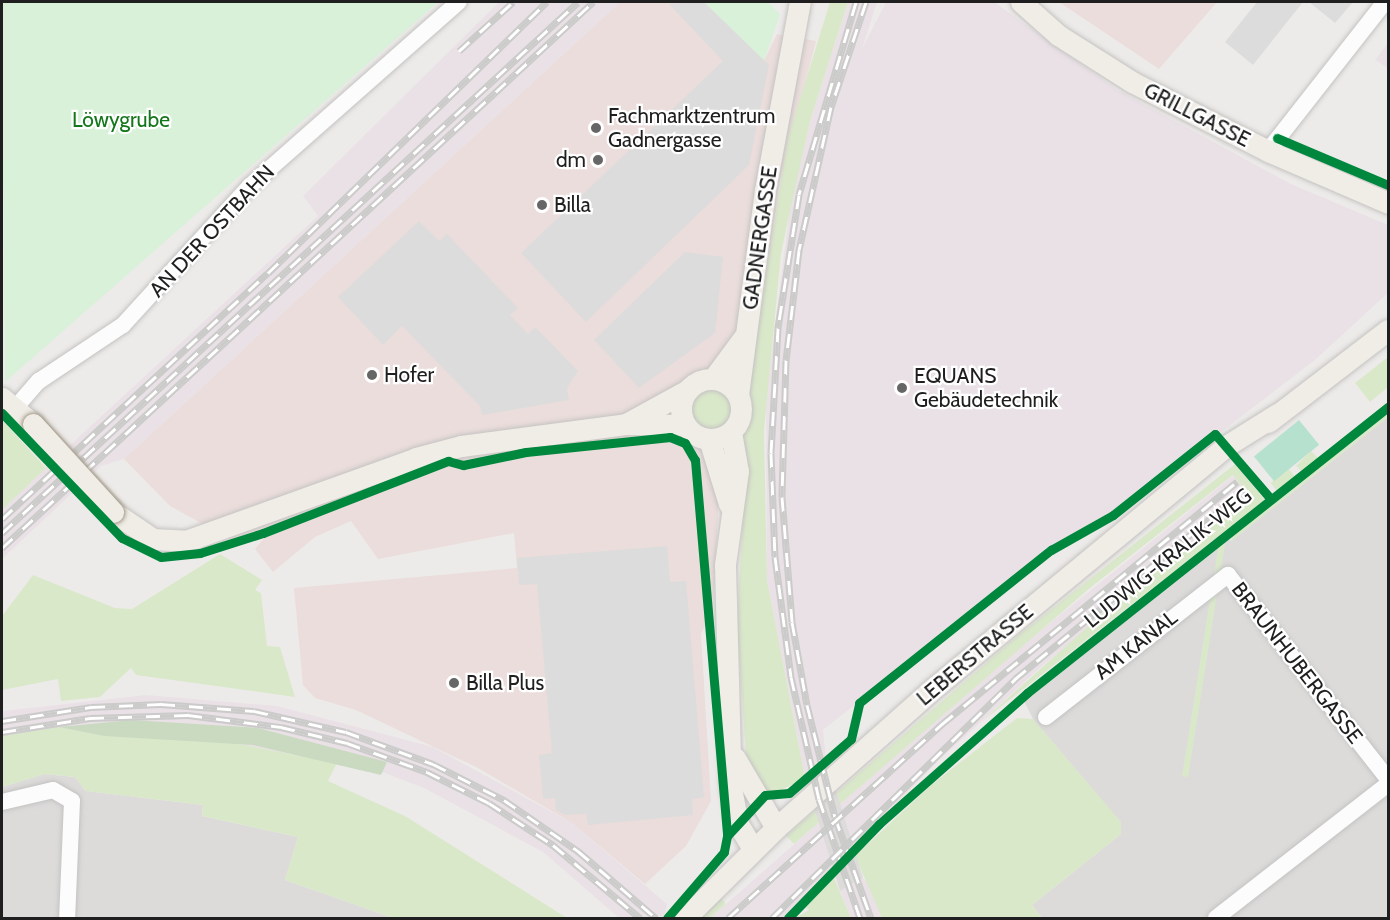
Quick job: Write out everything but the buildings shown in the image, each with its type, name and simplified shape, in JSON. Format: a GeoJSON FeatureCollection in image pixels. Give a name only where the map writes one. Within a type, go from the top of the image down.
{"type":"FeatureCollection","features":[{"type":"Feature","properties":{"kind":"main road","name":"GADNERGASSE"},"geometry":{"type":"LineString","coordinates":[[738,395],[800,2]]}},
{"type":"Feature","properties":{"kind":"main road","name":"GRILLGASSE"},"geometry":{"type":"LineString","coordinates":[[1021,2],[1058,35],[1132,82],[1268,151],[1389,203]]}},
{"type":"Feature","properties":{"kind":"main road","name":"LEBERSTRASSE"},"geometry":{"type":"LineString","coordinates":[[685,918],[753,849],[929,692],[1177,487],[1389,330]]}},
{"type":"Feature","properties":{"kind":"main road","name":"GADNERGASSE"},"geometry":{"type":"LineString","coordinates":[[713,379],[746,334]]}},
{"type":"Feature","properties":{"kind":"main road"},"geometry":{"type":"LineString","coordinates":[[626,424],[713,379],[738,395],[740,415],[731,432],[738,471],[731,513],[725,634],[735,758],[734,812],[753,849]]}},
{"type":"Feature","properties":{"kind":"main road"},"geometry":{"type":"LineString","coordinates":[[685,425],[681,408],[686,391]]}},
{"type":"Feature","properties":{"kind":"main road"},"geometry":{"type":"LineString","coordinates":[[9,403],[33,424],[113,512],[153,539],[186,541],[416,458],[461,446],[626,424],[685,425],[709,439],[731,513]]}},
{"type":"Feature","properties":{"kind":"main road"},"geometry":{"type":"LineString","coordinates":[[709,439],[731,432]]}},
{"type":"Feature","properties":{"kind":"main road"},"geometry":{"type":"LineString","coordinates":[[735,758],[776,828]]}},
{"type":"Feature","properties":{"kind":"street","name":"AN DER OSTBAHN"},"geometry":{"type":"LineString","coordinates":[[9,403],[123,325],[249,186],[459,2]]}},
{"type":"Feature","properties":{"kind":"street"},"geometry":{"type":"LineString","coordinates":[[1268,151],[1385,2]]}},
{"type":"Feature","properties":{"kind":"street","name":"AM KANAL"},"geometry":{"type":"LineString","coordinates":[[1046,717],[1228,575]]}},
{"type":"Feature","properties":{"kind":"street","name":"BRAUNHUBERGASSE"},"geometry":{"type":"LineString","coordinates":[[1228,575],[1389,779]]}},
{"type":"Feature","properties":{"kind":"street"},"geometry":{"type":"LineString","coordinates":[[1216,918],[1389,784]]}},
{"type":"Feature","properties":{"kind":"street"},"geometry":{"type":"LineString","coordinates":[[2,802],[52,790],[72,801],[67,918]]}},
{"type":"Feature","properties":{"kind":"shaded area"},"geometry":{"type":"Polygon","coordinates":[[[499,2],[620,2],[124,459],[101,466],[2,559],[2,508],[318,216],[303,196],[499,2]]]}},
{"type":"Feature","properties":{"kind":"shaded area"},"geometry":{"type":"Polygon","coordinates":[[[620,2],[704,2],[764,61],[777,34],[816,41],[780,181],[748,415],[740,436],[707,452],[719,494],[713,610],[701,634],[711,801],[686,846],[645,884],[572,823],[478,768],[356,710],[315,698],[303,685],[294,588],[517,568],[514,533],[378,559],[351,521],[315,537],[273,572],[255,549],[265,537],[241,545],[170,506],[124,459],[620,2]]]}},
{"type":"Feature","properties":{"kind":"shaded area"},"geometry":{"type":"Polygon","coordinates":[[[704,2],[769,65],[749,165],[586,322],[521,253],[723,61],[669,4],[704,2]]]}},
{"type":"Feature","properties":{"kind":"shaded area"},"geometry":{"type":"Polygon","coordinates":[[[848,2],[877,2],[862,49],[886,2],[994,2],[1116,89],[1291,184],[1388,225],[1388,293],[1315,360],[1113,515],[1051,550],[823,730],[826,758],[805,778],[767,580],[766,395],[790,208],[810,121],[848,2]]]}},
{"type":"Feature","properties":{"kind":"shaded area"},"geometry":{"type":"Polygon","coordinates":[[[1059,2],[1217,2],[1159,69],[1059,2]]]}},
{"type":"Feature","properties":{"kind":"shaded area"},"geometry":{"type":"Polygon","coordinates":[[[1257,2],[1303,2],[1253,65],[1225,42],[1257,2]]]}},
{"type":"Feature","properties":{"kind":"shaded area"},"geometry":{"type":"Polygon","coordinates":[[[1309,2],[1353,2],[1335,23],[1309,2]]]}},
{"type":"Feature","properties":{"kind":"shaded area"},"geometry":{"type":"Polygon","coordinates":[[[1388,43],[1388,68],[1375,60],[1388,43]]]}},
{"type":"Feature","properties":{"kind":"shaded area"},"geometry":{"type":"Polygon","coordinates":[[[419,221],[439,241],[447,234],[518,308],[510,315],[528,334],[535,327],[578,371],[567,388],[569,400],[482,415],[480,406],[402,326],[383,345],[338,297],[419,221]]]}},
{"type":"Feature","properties":{"kind":"shaded area"},"geometry":{"type":"Polygon","coordinates":[[[685,252],[723,257],[715,333],[639,388],[594,340],[685,252]]]}},
{"type":"Feature","properties":{"kind":"shaded area"},"geometry":{"type":"Polygon","coordinates":[[[1388,417],[1388,918],[1042,918],[1032,905],[1121,834],[1121,823],[1033,719],[1021,695],[1224,533],[1231,541],[1388,417]]]}},
{"type":"Feature","properties":{"kind":"shaded area"},"geometry":{"type":"Polygon","coordinates":[[[1234,475],[1251,496],[1041,667],[939,760],[784,918],[710,918],[1010,655],[1234,475]]]}},
{"type":"Feature","properties":{"kind":"shaded area"},"geometry":{"type":"Polygon","coordinates":[[[667,546],[670,582],[686,581],[704,797],[692,799],[693,815],[588,825],[586,814],[565,815],[556,810],[555,798],[543,799],[539,755],[552,753],[537,584],[519,585],[517,558],[667,546]]]}},
{"type":"Feature","properties":{"kind":"shaded area"},"geometry":{"type":"Polygon","coordinates":[[[146,695],[277,706],[433,747],[572,823],[667,904],[665,916],[619,918],[543,852],[424,788],[337,755],[2,745],[3,711],[146,695]]]}},
{"type":"Feature","properties":{"kind":"shaded area"},"geometry":{"type":"Polygon","coordinates":[[[44,774],[75,777],[86,791],[203,805],[202,816],[298,837],[285,880],[393,918],[2,918],[2,787],[44,774]]]}},
{"type":"Feature","properties":{"kind":"shaded area"},"geometry":{"type":"Polygon","coordinates":[[[863,878],[869,885],[882,918],[851,918],[840,891],[863,878]]]}},
{"type":"Feature","properties":{"kind":"green space","name":"Löwygrube"},"geometry":{"type":"Polygon","coordinates":[[[2,2],[438,2],[5,382],[2,2]]]}},
{"type":"Feature","properties":{"kind":"green space"},"geometry":{"type":"Polygon","coordinates":[[[704,2],[768,2],[780,14],[764,61],[704,2]]]}},
{"type":"Feature","properties":{"kind":"green space"},"geometry":{"type":"Polygon","coordinates":[[[830,2],[848,2],[810,121],[781,253],[764,431],[767,580],[805,778],[781,790],[762,791],[746,754],[737,627],[745,477],[741,431],[788,138],[830,2]]]}},
{"type":"Feature","properties":{"kind":"green space"},"geometry":{"type":"Polygon","coordinates":[[[1388,357],[1388,387],[1370,402],[1355,383],[1388,357]]]}},
{"type":"Feature","properties":{"kind":"green space"},"geometry":{"type":"Polygon","coordinates":[[[710,387],[726,393],[732,409],[726,425],[710,431],[694,425],[688,409],[694,393],[710,387]]]}},
{"type":"Feature","properties":{"kind":"green space"},"geometry":{"type":"Polygon","coordinates":[[[1388,410],[1388,417],[1230,542],[1235,530],[1388,410]]]}},
{"type":"Feature","properties":{"kind":"green space"},"geometry":{"type":"Polygon","coordinates":[[[2,420],[46,468],[2,510],[2,420]]]}},
{"type":"Feature","properties":{"kind":"green space"},"geometry":{"type":"Polygon","coordinates":[[[1299,420],[1319,445],[1274,481],[1254,457],[1299,420]]]}},
{"type":"Feature","properties":{"kind":"green space"},"geometry":{"type":"Polygon","coordinates":[[[1311,451],[1318,458],[1303,473],[1296,466],[1311,451]]]}},
{"type":"Feature","properties":{"kind":"green space"},"geometry":{"type":"Polygon","coordinates":[[[1235,464],[1265,500],[980,723],[1103,613],[1250,496],[1233,475],[1090,588],[794,844],[786,836],[1019,635],[1235,464]]]}},
{"type":"Feature","properties":{"kind":"green space"},"geometry":{"type":"Polygon","coordinates":[[[1289,469],[1295,477],[1277,491],[1271,483],[1289,469]]]}},
{"type":"Feature","properties":{"kind":"green space"},"geometry":{"type":"Polygon","coordinates":[[[1219,543],[1225,544],[1188,777],[1182,776],[1219,543]]]}},
{"type":"Feature","properties":{"kind":"green space"},"geometry":{"type":"Polygon","coordinates":[[[220,554],[262,580],[255,590],[261,593],[267,646],[280,647],[295,697],[136,675],[131,668],[100,697],[61,701],[58,679],[2,690],[2,616],[33,575],[115,608],[132,609],[220,554]]]}},
{"type":"Feature","properties":{"kind":"green space"},"geometry":{"type":"Polygon","coordinates":[[[1017,718],[1033,719],[1121,822],[1121,834],[1032,905],[1042,918],[882,918],[855,856],[930,786],[1017,718]]]}},
{"type":"Feature","properties":{"kind":"green space"},"geometry":{"type":"Polygon","coordinates":[[[132,720],[258,728],[387,762],[381,775],[253,745],[104,736],[59,727],[132,720]]]}},
{"type":"Feature","properties":{"kind":"green space"},"geometry":{"type":"Polygon","coordinates":[[[59,727],[104,736],[208,738],[337,763],[328,781],[405,816],[567,918],[393,918],[285,880],[298,837],[202,816],[203,805],[86,791],[75,777],[45,774],[2,787],[2,736],[59,727]]]}},
{"type":"Feature","properties":{"kind":"green space"},"geometry":{"type":"Polygon","coordinates":[[[834,878],[851,918],[795,918],[809,910],[806,907],[834,878]]]}},
{"type":"Feature","properties":{"kind":"green space"},"geometry":{"type":"Polygon","coordinates":[[[721,898],[726,904],[710,918],[700,918],[721,898]]]}},
{"type":"Feature","properties":{"kind":"pier"},"geometry":{"type":"Polygon","coordinates":[[[42,416],[122,502],[102,521],[22,435],[42,416]]]}},
{"type":"Feature","properties":{"kind":"pier"},"geometry":{"type":"Polygon","coordinates":[[[826,758],[863,878],[840,891],[805,778],[826,758]]]}},
{"type":"Feature","properties":{"kind":"railway"},"geometry":{"type":"LineString","coordinates":[[459,51],[513,2]]}},
{"type":"Feature","properties":{"kind":"railway"},"geometry":{"type":"LineString","coordinates":[[2,519],[268,273],[547,2]]}},
{"type":"Feature","properties":{"kind":"railway"},"geometry":{"type":"LineString","coordinates":[[2,533],[578,2]]}},
{"type":"Feature","properties":{"kind":"railway"},"geometry":{"type":"LineString","coordinates":[[2,548],[593,2]]}},
{"type":"Feature","properties":{"kind":"railway"},"geometry":{"type":"LineString","coordinates":[[856,2],[799,195],[778,328],[771,453],[775,557],[791,677],[819,799],[860,918]]}},
{"type":"Feature","properties":{"kind":"railway"},"geometry":{"type":"LineString","coordinates":[[866,2],[831,107],[799,250],[786,360],[782,497],[792,622],[807,705],[835,817],[871,918]]}},
{"type":"Feature","properties":{"kind":"railway"},"geometry":{"type":"LineString","coordinates":[[728,918],[942,724],[1237,482]]}},
{"type":"Feature","properties":{"kind":"railway"},"geometry":{"type":"LineString","coordinates":[[772,918],[1015,679],[1244,490]]}},
{"type":"Feature","properties":{"kind":"railway"},"geometry":{"type":"LineString","coordinates":[[2,721],[91,707],[161,704],[254,711],[346,732],[433,764],[504,800],[578,851],[656,918]]}},
{"type":"Feature","properties":{"kind":"railway"},"geometry":{"type":"LineString","coordinates":[[2,732],[90,718],[188,715],[281,727],[347,743],[427,772],[489,803],[553,845],[640,918]]}},
{"type":"Feature","properties":{"kind":"cycle path"},"geometry":{"type":"LineString","coordinates":[[1277,138],[1388,185]]}},
{"type":"Feature","properties":{"kind":"cycle path","name":"LUDWIG-KRALIK-WEG"},"geometry":{"type":"LineString","coordinates":[[788,918],[879,824],[1027,693],[1388,407]]}},
{"type":"Feature","properties":{"kind":"cycle path"},"geometry":{"type":"LineString","coordinates":[[2,413],[122,538],[161,557],[200,553],[263,533],[448,461],[463,465],[526,452],[670,437],[685,443],[695,460],[727,836],[724,852],[667,918]]}},
{"type":"Feature","properties":{"kind":"cycle path"},"geometry":{"type":"LineString","coordinates":[[727,836],[765,795],[789,793],[851,739],[859,703],[1051,550],[1113,515],[1215,434],[1271,499]]}},
{"type":"Feature","properties":{"kind":"place","name":"Fachmarktzentrum Gadnergasse"},"geometry":{"type":"Point","coordinates":[596,128]}},
{"type":"Feature","properties":{"kind":"place","name":"dm"},"geometry":{"type":"Point","coordinates":[598,160]}},
{"type":"Feature","properties":{"kind":"place","name":"Billa"},"geometry":{"type":"Point","coordinates":[542,205]}},
{"type":"Feature","properties":{"kind":"place","name":"Hofer"},"geometry":{"type":"Point","coordinates":[372,375]}},
{"type":"Feature","properties":{"kind":"place","name":"EQUANS Gebäudetechnik"},"geometry":{"type":"Point","coordinates":[902,388]}},
{"type":"Feature","properties":{"kind":"place","name":"Billa Plus"},"geometry":{"type":"Point","coordinates":[454,683]}}]}
